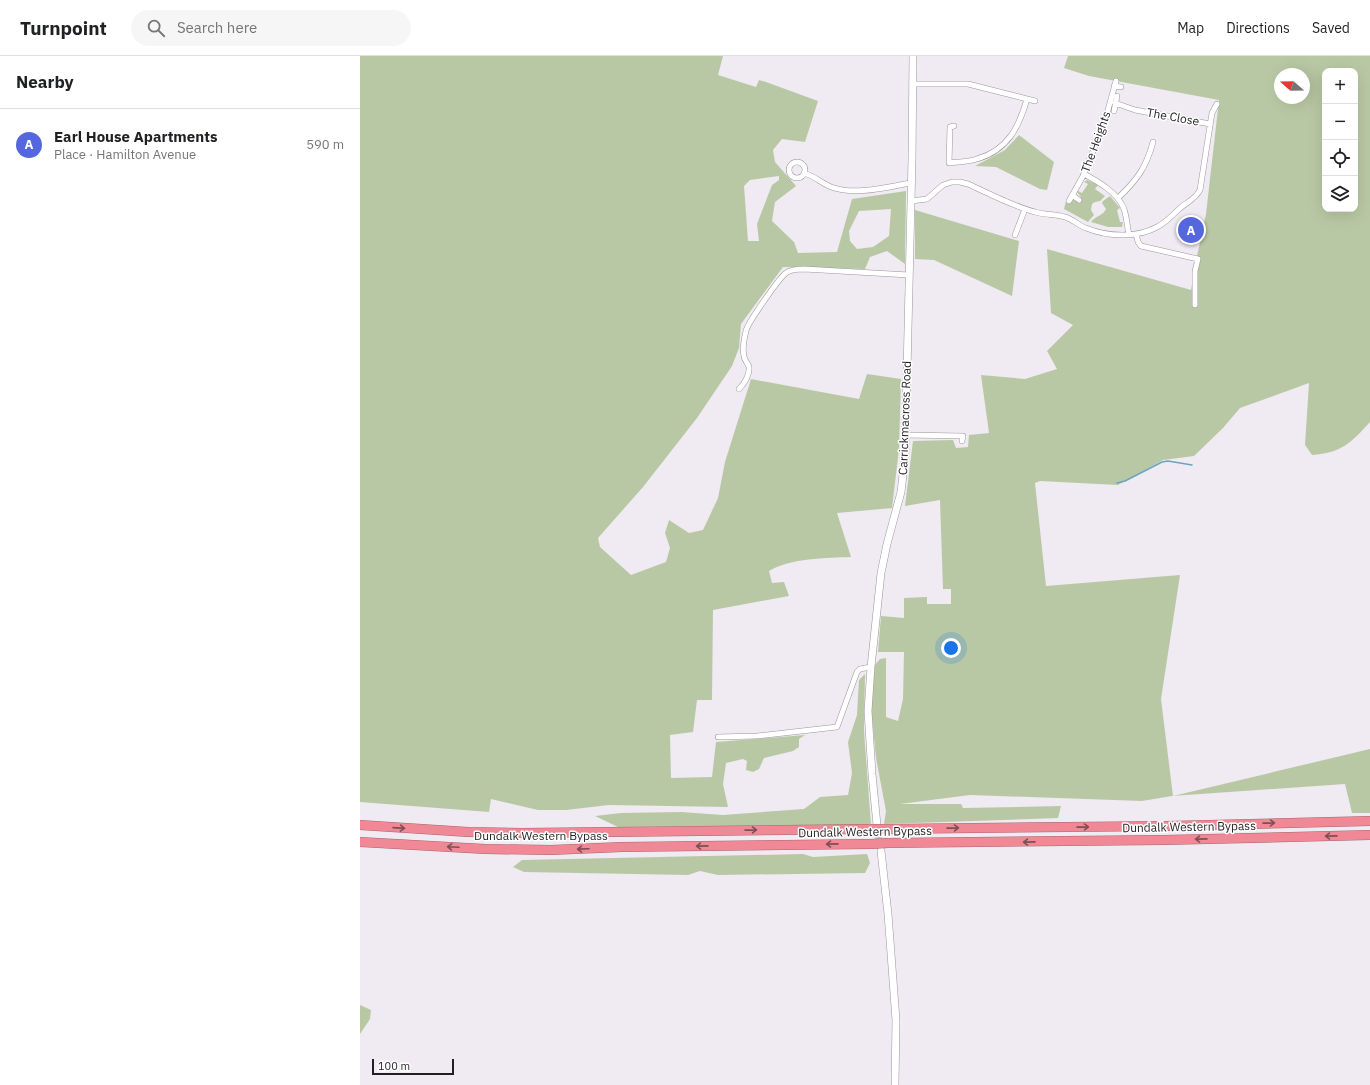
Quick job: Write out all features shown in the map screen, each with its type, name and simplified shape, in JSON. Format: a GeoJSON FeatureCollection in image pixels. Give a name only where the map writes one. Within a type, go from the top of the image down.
{"type":"FeatureCollection","features":[{"type":"Feature","properties":{"kind":"highway","name":"Dundalk Western Bypass"},"geometry":{"type":"LineString","coordinates":[[360,825],[506,833],[878,827],[1167,826],[1370,821]]}},
{"type":"Feature","properties":{"kind":"highway","name":"Dundalk Western Bypass"},"geometry":{"type":"LineString","coordinates":[[360,842],[485,849],[544,850],[622,847],[1164,840],[1370,835]]}},
{"type":"Feature","properties":{"kind":"main road","name":"Carrickmacross Road"},"geometry":{"type":"LineString","coordinates":[[878,827],[872,774],[868,711],[871,667],[882,573],[887,544],[901,492],[905,457],[913,56]]}},
{"type":"Feature","properties":{"kind":"main road"},"geometry":{"type":"LineString","coordinates":[[881,851],[888,914],[896,1020],[895,1085]]}},
{"type":"Feature","properties":{"kind":"street"},"geometry":{"type":"LineString","coordinates":[[913,84],[968,84],[1035,101]]}},
{"type":"Feature","properties":{"kind":"street","name":"The Heights"},"geometry":{"type":"LineString","coordinates":[[1069,201],[1084,174],[1103,128],[1115,84],[1121,87]]}},
{"type":"Feature","properties":{"kind":"street"},"geometry":{"type":"LineString","coordinates":[[1114,111],[1117,96]]}},
{"type":"Feature","properties":{"kind":"street"},"geometry":{"type":"LineString","coordinates":[[954,126],[950,126],[949,164],[977,159],[1003,146],[1010,138],[1022,117],[1027,99]]}},
{"type":"Feature","properties":{"kind":"street","name":"The Close"},"geometry":{"type":"LineString","coordinates":[[1115,103],[1135,110],[1210,124],[1212,112],[1217,104]]}},
{"type":"Feature","properties":{"kind":"street"},"geometry":{"type":"LineString","coordinates":[[911,201],[927,199],[943,185],[952,182],[960,182],[968,184],[1025,209],[1047,215],[1065,217],[1079,225],[1095,231],[1112,234],[1136,234],[1158,227],[1172,217],[1180,208],[1196,198],[1200,190],[1210,124]]}},
{"type":"Feature","properties":{"kind":"street"},"geometry":{"type":"LineString","coordinates":[[1118,198],[1127,190],[1144,168],[1153,142]]}},
{"type":"Feature","properties":{"kind":"street"},"geometry":{"type":"LineString","coordinates":[[804,172],[832,187],[848,190],[863,191],[911,184]]}},
{"type":"Feature","properties":{"kind":"street"},"geometry":{"type":"LineString","coordinates":[[1084,174],[1099,182],[1118,198],[1124,208],[1129,235]]}},
{"type":"Feature","properties":{"kind":"street"},"geometry":{"type":"LineString","coordinates":[[1072,195],[1079,200]]}},
{"type":"Feature","properties":{"kind":"street"},"geometry":{"type":"LineString","coordinates":[[1015,235],[1025,209]]}},
{"type":"Feature","properties":{"kind":"street"},"geometry":{"type":"LineString","coordinates":[[1136,234],[1138,242],[1141,246],[1198,259],[1195,271],[1195,305]]}},
{"type":"Feature","properties":{"kind":"street"},"geometry":{"type":"LineString","coordinates":[[739,389],[745,383],[749,372],[749,367],[744,357],[743,348],[746,328],[786,272],[793,269],[804,269],[909,275]]}},
{"type":"Feature","properties":{"kind":"street"},"geometry":{"type":"LineString","coordinates":[[906,435],[963,436],[962,442]]}},
{"type":"Feature","properties":{"kind":"street"},"geometry":{"type":"LineString","coordinates":[[718,737],[757,736],[836,727],[857,672],[860,669],[871,667]]}},
{"type":"Feature","properties":{"kind":"green space"},"geometry":{"type":"Polygon","coordinates":[[[360,56],[723,56],[718,75],[756,87],[759,80],[818,101],[805,142],[782,139],[773,150],[775,162],[796,186],[775,202],[772,221],[794,242],[798,253],[837,252],[852,199],[906,191],[905,264],[887,251],[870,257],[865,269],[783,267],[741,324],[739,348],[732,366],[697,418],[643,487],[598,538],[600,547],[631,575],[666,562],[670,548],[665,533],[669,520],[689,533],[703,530],[718,498],[725,462],[751,379],[859,399],[867,374],[901,379],[899,449],[892,508],[837,513],[851,557],[820,558],[798,561],[787,563],[769,571],[772,583],[784,582],[789,596],[713,610],[712,700],[697,700],[693,732],[670,735],[671,778],[712,777],[716,742],[805,735],[799,739],[799,747],[793,751],[764,758],[759,769],[753,772],[746,770],[747,761],[743,759],[726,763],[723,784],[728,807],[609,805],[566,810],[538,810],[491,799],[489,812],[360,802],[360,56]],[[779,176],[750,180],[744,186],[748,241],[759,241],[757,224],[772,185],[779,180],[779,176]],[[891,209],[859,211],[849,231],[850,241],[857,249],[873,247],[889,236],[891,209]]]}},
{"type":"Feature","properties":{"kind":"green space"},"geometry":{"type":"Polygon","coordinates":[[[1068,56],[1370,56],[1370,422],[1345,446],[1331,452],[1312,455],[1305,445],[1309,383],[1240,408],[1223,428],[1194,456],[1163,460],[1118,485],[1040,481],[1035,483],[1046,586],[1180,575],[1161,699],[1173,796],[1142,801],[970,795],[900,804],[961,804],[963,808],[1061,806],[1058,818],[884,824],[886,811],[876,758],[872,717],[872,695],[875,665],[880,659],[886,658],[886,717],[898,721],[903,699],[904,652],[878,652],[881,616],[904,618],[904,598],[927,597],[927,604],[951,604],[951,589],[943,589],[940,500],[905,506],[913,441],[953,440],[956,448],[968,447],[969,435],[989,433],[981,375],[1025,379],[1057,369],[1047,351],[1073,325],[1051,313],[1047,249],[1191,290],[1206,214],[1219,100],[1089,76],[1064,68],[1068,56]]]}},
{"type":"Feature","properties":{"kind":"green space"},"geometry":{"type":"Polygon","coordinates":[[[1019,135],[1054,162],[1047,190],[1040,189],[996,167],[975,166],[1005,150],[1019,135]]]}},
{"type":"Feature","properties":{"kind":"green space"},"geometry":{"type":"Polygon","coordinates":[[[1087,180],[1098,185],[1095,189],[1105,196],[1100,201],[1092,204],[1091,210],[1094,215],[1088,222],[1064,209],[1066,201],[1070,202],[1073,200],[1079,202],[1081,197],[1077,192],[1082,193],[1088,184],[1084,182],[1087,180]]]}},
{"type":"Feature","properties":{"kind":"green space"},"geometry":{"type":"Polygon","coordinates":[[[1110,196],[1120,208],[1117,210],[1120,222],[1123,222],[1122,227],[1108,227],[1091,222],[1105,211],[1106,209],[1102,203],[1110,196]]]}},
{"type":"Feature","properties":{"kind":"green space"},"geometry":{"type":"Polygon","coordinates":[[[915,210],[1019,241],[1012,296],[934,260],[915,259],[915,210]]]}},
{"type":"Feature","properties":{"kind":"green space"},"geometry":{"type":"Polygon","coordinates":[[[865,674],[864,731],[871,825],[618,827],[595,816],[621,813],[681,812],[723,815],[804,809],[820,797],[848,795],[852,773],[848,742],[857,715],[859,680],[865,674]]]}},
{"type":"Feature","properties":{"kind":"green space"},"geometry":{"type":"Polygon","coordinates":[[[1370,749],[1370,813],[1352,813],[1345,784],[1173,796],[1370,749]]]}},
{"type":"Feature","properties":{"kind":"green space"},"geometry":{"type":"Polygon","coordinates":[[[803,854],[813,857],[867,854],[870,863],[865,873],[718,875],[700,871],[688,875],[524,872],[513,867],[522,860],[803,854]]]}},
{"type":"Feature","properties":{"kind":"green space"},"geometry":{"type":"Polygon","coordinates":[[[360,1005],[371,1010],[370,1019],[360,1034],[360,1005]]]}},
{"type":"Feature","properties":{"kind":"waterway"},"geometry":{"type":"LineString","coordinates":[[1117,483],[1125,481],[1162,462],[1168,461],[1192,465]]}},
{"type":"Feature","properties":{"kind":"tunnel"},"geometry":{"type":"LineString","coordinates":[[877,825],[880,848]]}},
{"type":"Feature","properties":{"kind":"place","name":"Earl House Apartments"},"geometry":{"type":"Point","coordinates":[1191,230]}}]}
